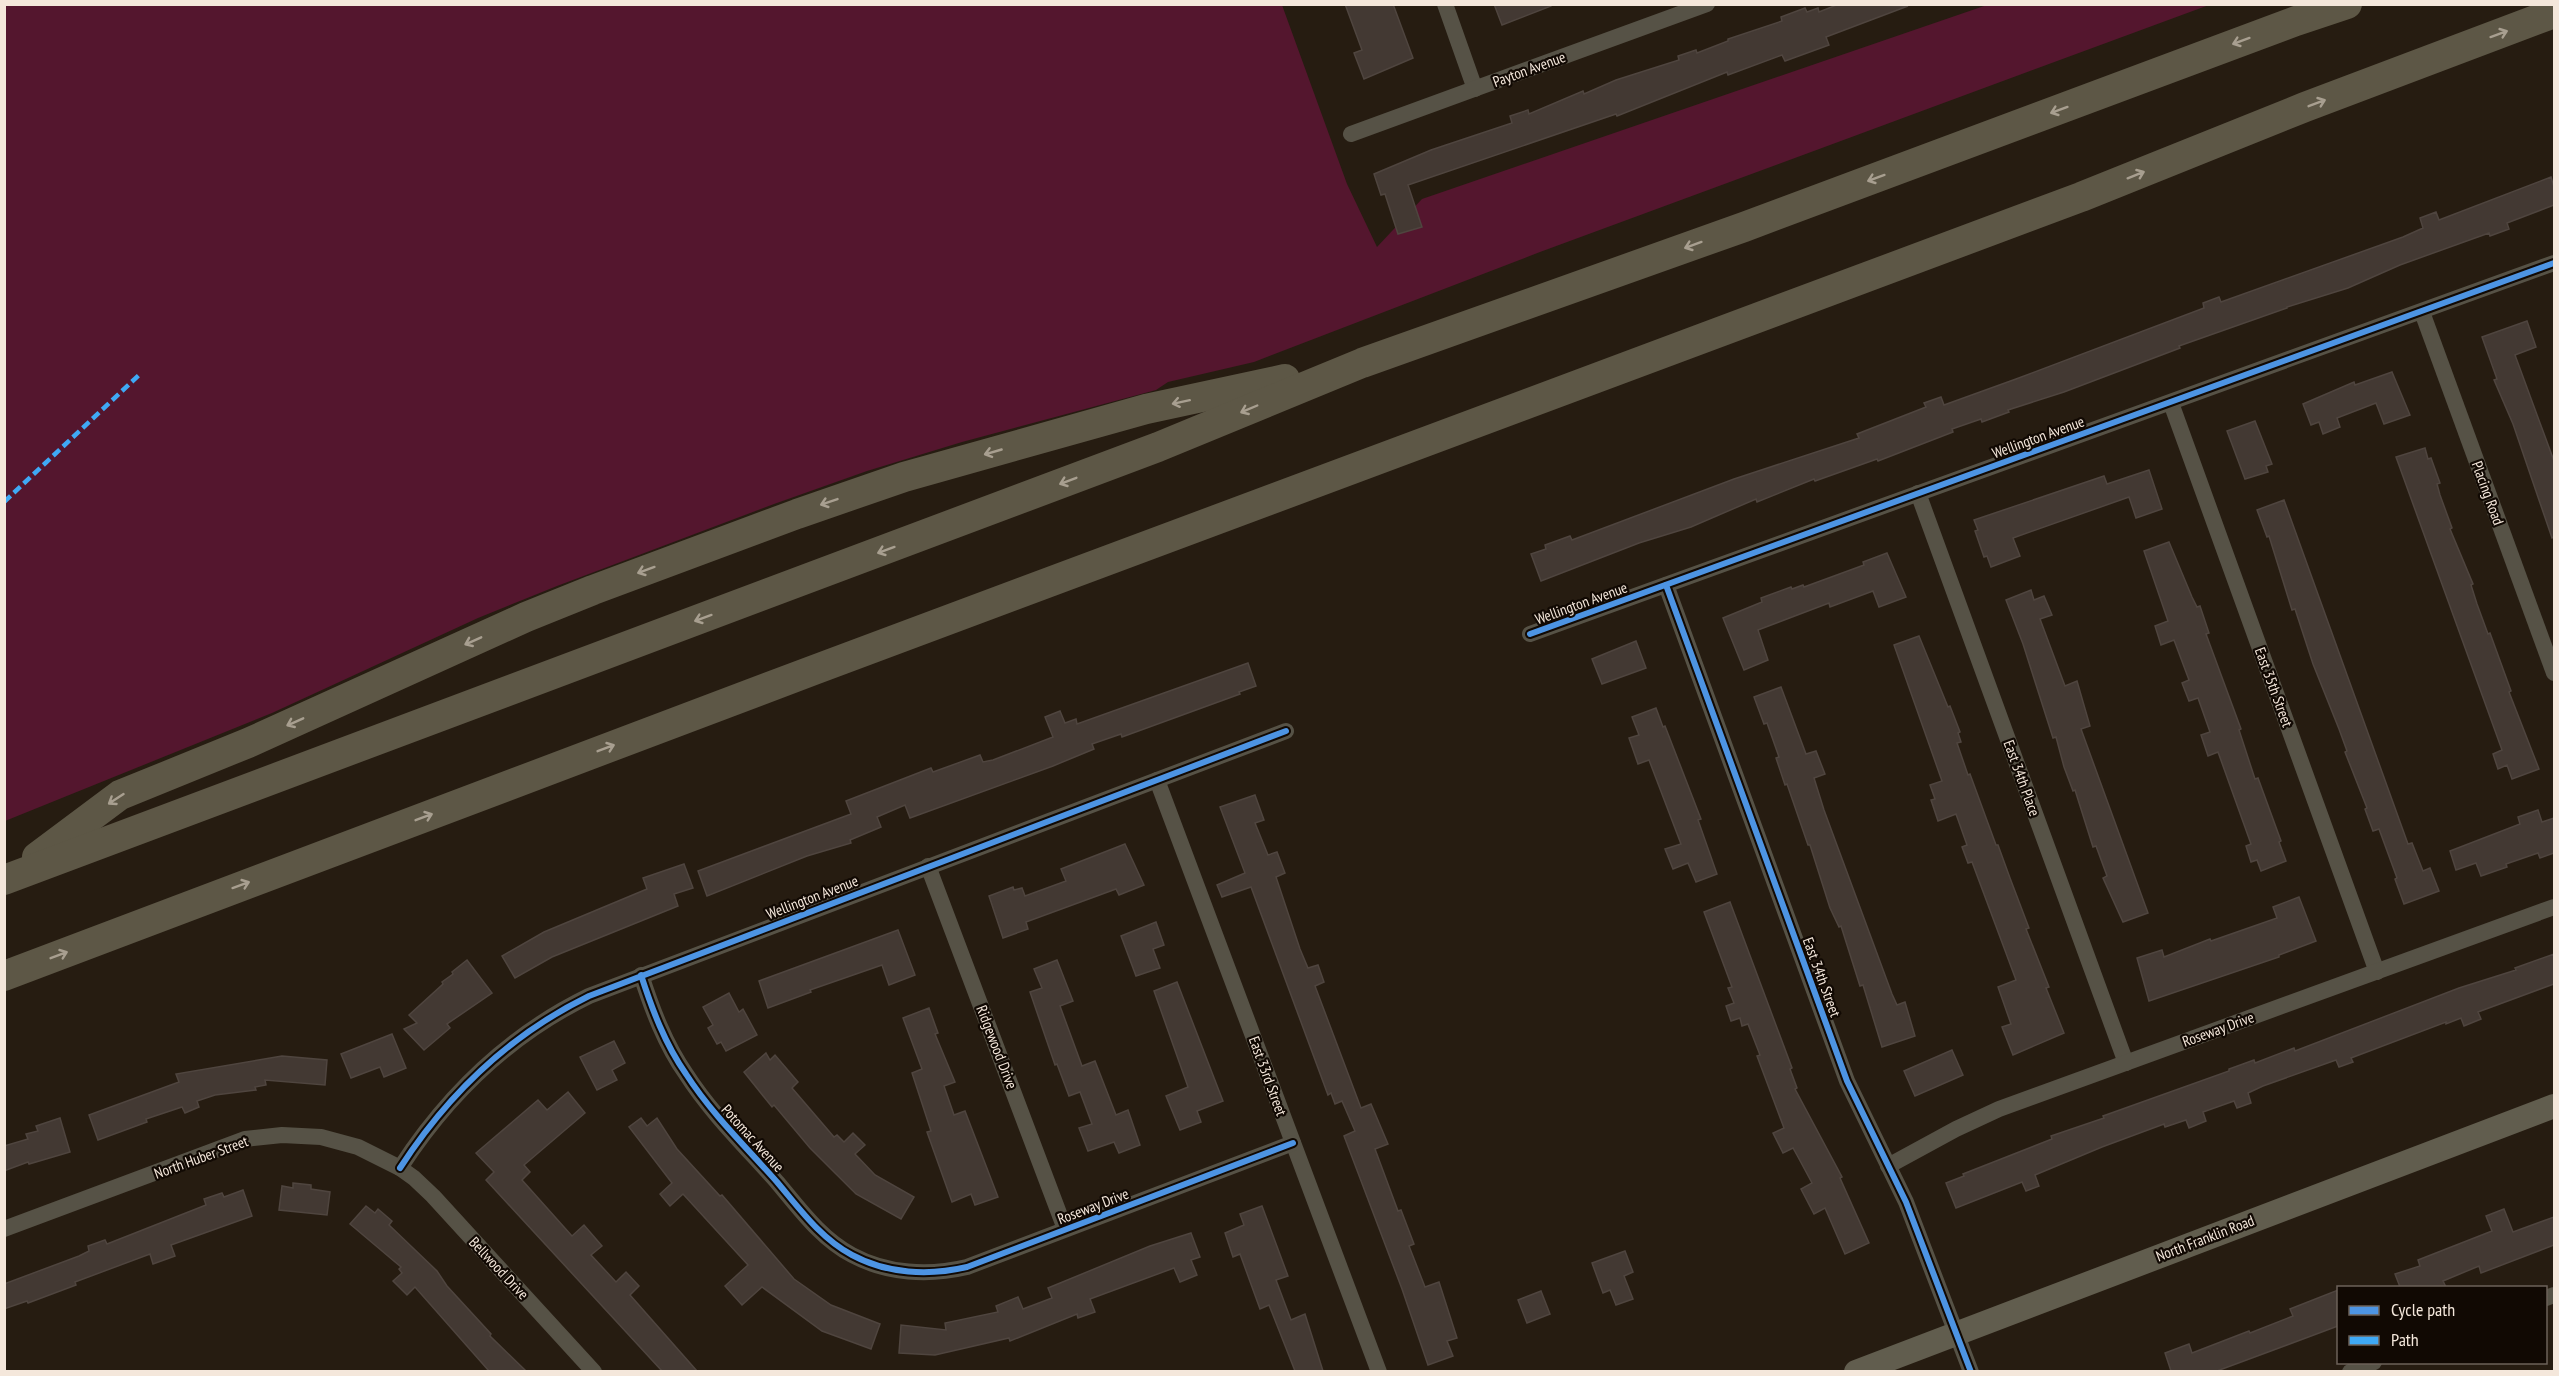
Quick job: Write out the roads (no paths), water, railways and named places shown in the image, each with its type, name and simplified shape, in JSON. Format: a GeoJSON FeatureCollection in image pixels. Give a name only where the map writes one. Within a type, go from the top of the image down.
{"type":"FeatureCollection","features":[{"type":"Feature","properties":{"kind":"highway"},"geometry":{"type":"LineString","coordinates":[[7,879],[1158,447],[1362,363],[1744,227],[2347,4]]}},
{"type":"Feature","properties":{"kind":"highway"},"geometry":{"type":"LineString","coordinates":[[4,976],[814,670],[2070,201],[2305,107],[2554,13]]}},
{"type":"Feature","properties":{"kind":"highway"},"geometry":{"type":"LineString","coordinates":[[7,879],[120,795],[248,743],[526,617],[593,590],[904,477],[1146,409],[1362,363]]}},
{"type":"Feature","properties":{"kind":"main road","name":"North Franklin Road"},"geometry":{"type":"LineString","coordinates":[[1856,1371],[2554,1106]]}},
{"type":"Feature","properties":{"kind":"street"},"geometry":{"type":"LineString","coordinates":[[1445,4],[1475,89]]}},
{"type":"Feature","properties":{"kind":"street","name":"Payton Avenue"},"geometry":{"type":"LineString","coordinates":[[1351,134],[1707,4]]}},
{"type":"Feature","properties":{"kind":"street","name":"Wellington Avenue"},"geometry":{"type":"LineString","coordinates":[[1530,634],[2554,263]]}},
{"type":"Feature","properties":{"kind":"street","name":"Placing Road"},"geometry":{"type":"LineString","coordinates":[[2422,312],[2554,673]]}},
{"type":"Feature","properties":{"kind":"street","name":"East 35th Street"},"geometry":{"type":"LineString","coordinates":[[2170,403],[2377,972]]}},
{"type":"Feature","properties":{"kind":"street","name":"East 34th Place"},"geometry":{"type":"LineString","coordinates":[[1918,494],[2126,1063]]}},
{"type":"Feature","properties":{"kind":"street","name":"East 34th Street"},"geometry":{"type":"LineString","coordinates":[[1666,585],[1847,1081],[1906,1202],[1971,1371]]}},
{"type":"Feature","properties":{"kind":"street","name":"Wellington Avenue"},"geometry":{"type":"LineString","coordinates":[[400,1168],[443,1108],[502,1050],[565,1008],[606,988],[1286,731]]}},
{"type":"Feature","properties":{"kind":"street","name":"East 33rd Street"},"geometry":{"type":"LineString","coordinates":[[1157,780],[1379,1371]]}},
{"type":"Feature","properties":{"kind":"street","name":"Ridgewood Drive"},"geometry":{"type":"LineString","coordinates":[[928,866],[1065,1229]]}},
{"type":"Feature","properties":{"kind":"street","name":"Roseway Drive"},"geometry":{"type":"LineString","coordinates":[[1888,1166],[1974,1120],[2554,907]]}},
{"type":"Feature","properties":{"kind":"street","name":"Potomac Avenue"},"geometry":{"type":"LineString","coordinates":[[641,975],[659,1026],[686,1074],[712,1111],[814,1226],[835,1245],[861,1259],[897,1270]]}},
{"type":"Feature","properties":{"kind":"street","name":"North Huber Street"},"geometry":{"type":"LineString","coordinates":[[4,1229],[255,1137],[301,1135],[340,1141],[376,1154],[400,1168]]}},
{"type":"Feature","properties":{"kind":"street","name":"Roseway Drive"},"geometry":{"type":"LineString","coordinates":[[897,1270],[920,1273],[951,1271],[974,1264],[1293,1143]]}},
{"type":"Feature","properties":{"kind":"street","name":"Bellwood Drive"},"geometry":{"type":"LineString","coordinates":[[400,1168],[433,1196],[594,1371]]}},
{"type":"Feature","properties":{"kind":"street"},"geometry":{"type":"LineString","coordinates":[[2350,1371],[2369,1364]]}}]}
